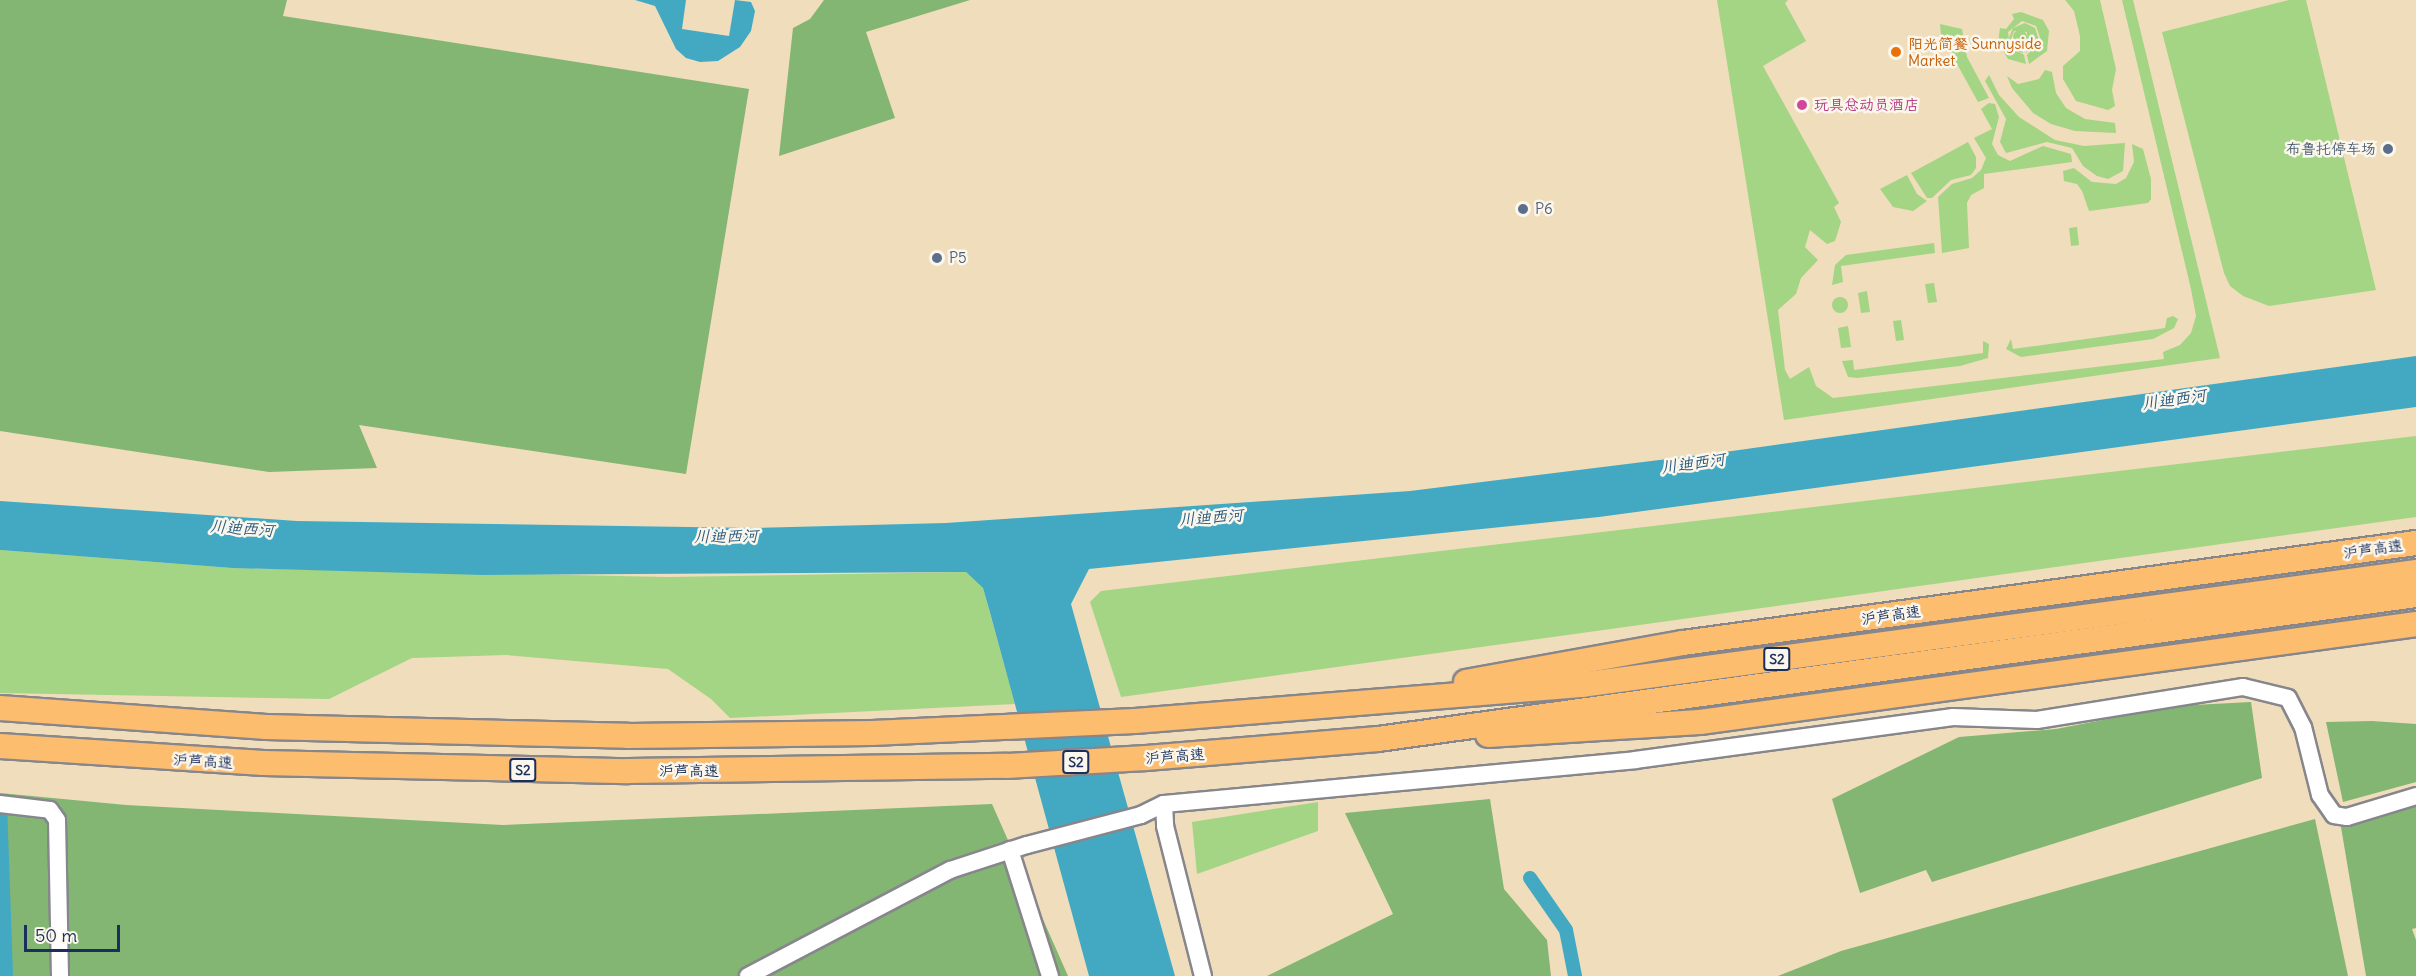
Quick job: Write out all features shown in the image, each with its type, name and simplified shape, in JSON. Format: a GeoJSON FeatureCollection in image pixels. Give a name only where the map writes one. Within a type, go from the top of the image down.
{"type":"FeatureCollection","features":[{"type":"Feature","properties":{"kind":"highway"},"geometry":{"type":"LineString","coordinates":[[2286,561],[2416,538]]}},
{"type":"Feature","properties":{"kind":"highway","name":"沪芦高速"},"geometry":{"type":"LineString","coordinates":[[1370,702],[1662,646],[2416,543]]}},
{"type":"Feature","properties":{"kind":"highway","name":"沪芦高速"},"geometry":{"type":"LineString","coordinates":[[0,708],[197,723],[472,734],[738,735],[996,729],[1135,721],[1581,685],[2416,572]]}},
{"type":"Feature","properties":{"kind":"highway","name":"沪芦高速"},"geometry":{"type":"LineString","coordinates":[[1378,739],[2416,595]]}},
{"type":"Feature","properties":{"kind":"highway","name":"沪芦高速"},"geometry":{"type":"LineString","coordinates":[[0,747],[241,762],[508,770],[748,771],[1006,766],[1146,758],[1378,739],[1567,733],[1665,726],[2416,624]]}},
{"type":"Feature","properties":{"kind":"highway"},"geometry":{"type":"LineString","coordinates":[[2141,662],[2416,633]]}},
{"type":"Feature","properties":{"kind":"street"},"geometry":{"type":"LineString","coordinates":[[748,976],[950,870],[1027,845],[1141,815],[1164,804],[1635,760],[1953,717],[2037,720],[2243,687],[2288,698],[2303,727],[2320,795],[2334,815],[2347,817],[2416,796]]}},
{"type":"Feature","properties":{"kind":"street"},"geometry":{"type":"LineString","coordinates":[[0,804],[50,810],[57,820],[60,976]]}},
{"type":"Feature","properties":{"kind":"street"},"geometry":{"type":"LineString","coordinates":[[1164,804],[1165,826],[1203,976]]}},
{"type":"Feature","properties":{"kind":"street"},"geometry":{"type":"LineString","coordinates":[[1010,850],[1050,976]]}},
{"type":"Feature","properties":{"kind":"green space"},"geometry":{"type":"Polygon","coordinates":[[[0,0],[287,0],[283,16],[749,89],[686,474],[359,425],[377,468],[269,472],[0,431],[0,0]]]}},
{"type":"Feature","properties":{"kind":"green space"},"geometry":{"type":"Polygon","coordinates":[[[824,0],[970,0],[866,32],[895,118],[779,156],[793,28],[810,19],[824,0]]]}},
{"type":"Feature","properties":{"kind":"green space"},"geometry":{"type":"Polygon","coordinates":[[[1717,0],[1788,0],[1785,3],[1806,41],[1763,66],[1839,203],[1834,207],[1841,222],[1835,241],[1827,244],[1810,230],[1805,247],[1818,260],[1801,278],[1796,294],[1778,310],[1785,370],[1790,379],[1809,367],[1816,386],[1833,398],[2164,359],[2163,352],[2180,345],[2191,333],[2196,316],[2191,289],[2122,0],[2133,0],[2220,358],[1784,420],[1717,0]]]}},
{"type":"Feature","properties":{"kind":"green space"},"geometry":{"type":"Polygon","coordinates":[[[2065,0],[2100,0],[2116,69],[2112,90],[2115,106],[2108,110],[2076,101],[2063,79],[2063,66],[2080,51],[2080,36],[2074,11],[2065,0]]]}},
{"type":"Feature","properties":{"kind":"green space"},"geometry":{"type":"Polygon","coordinates":[[[2289,0],[2306,0],[2376,290],[2269,306],[2243,296],[2230,286],[2224,273],[2162,32],[2289,0]]]}},
{"type":"Feature","properties":{"kind":"green space"},"geometry":{"type":"Polygon","coordinates":[[[2021,12],[2043,20],[2049,31],[2047,51],[2029,64],[2027,55],[2041,40],[2036,26],[2022,21],[2008,32],[2010,46],[2024,55],[2026,64],[2008,59],[1998,43],[2000,28],[2006,29],[2014,19],[2012,14],[2021,12]]]}},
{"type":"Feature","properties":{"kind":"green space"},"geometry":{"type":"Polygon","coordinates":[[[2025,23],[2035,28],[2039,40],[2026,53],[2027,32],[2014,31],[2011,39],[2022,45],[2023,53],[2015,50],[2009,38],[2013,28],[2025,23]]]}},
{"type":"Feature","properties":{"kind":"green space"},"geometry":{"type":"Polygon","coordinates":[[[1940,24],[1962,29],[1967,57],[1989,98],[1978,102],[1941,35],[1940,24]]]}},
{"type":"Feature","properties":{"kind":"green space"},"geometry":{"type":"Polygon","coordinates":[[[2020,30],[2025,32],[2027,37],[2025,42],[2020,44],[2015,42],[2013,37],[2015,32],[2020,30]]]}},
{"type":"Feature","properties":{"kind":"green space"},"geometry":{"type":"Polygon","coordinates":[[[2045,70],[2052,72],[2056,93],[2066,108],[2085,119],[2115,123],[2116,133],[2075,131],[2051,124],[2033,113],[2012,88],[2007,76],[2018,84],[2039,79],[2045,70]]]}},
{"type":"Feature","properties":{"kind":"green space"},"geometry":{"type":"Polygon","coordinates":[[[1989,75],[1999,95],[2019,117],[2055,140],[2084,146],[2125,143],[2123,171],[2108,179],[2097,176],[2083,166],[2072,148],[2047,142],[2006,153],[2000,142],[2006,119],[1985,81],[1989,75]]]}},
{"type":"Feature","properties":{"kind":"green space"},"geometry":{"type":"Polygon","coordinates":[[[1989,103],[1995,104],[1999,117],[1992,144],[1998,155],[2010,161],[2043,146],[2071,154],[2072,162],[1984,174],[1984,188],[1971,195],[1967,203],[1969,248],[1942,253],[1938,197],[1952,184],[1972,178],[1981,170],[1986,158],[1974,138],[1992,129],[1981,109],[1989,103]]]}},
{"type":"Feature","properties":{"kind":"green space"},"geometry":{"type":"Polygon","coordinates":[[[1968,142],[1976,157],[1976,168],[1971,175],[1951,180],[1932,198],[1927,198],[1911,173],[1968,142]]]}},
{"type":"Feature","properties":{"kind":"green space"},"geometry":{"type":"Polygon","coordinates":[[[2132,144],[2143,149],[2151,179],[2151,199],[2148,203],[2089,211],[2082,191],[2077,184],[2064,181],[2063,171],[2074,168],[2092,182],[2116,184],[2126,178],[2134,162],[2132,144]]]}},
{"type":"Feature","properties":{"kind":"green space"},"geometry":{"type":"Polygon","coordinates":[[[1907,175],[1917,194],[1927,201],[1913,211],[1893,207],[1880,189],[1907,175]]]}},
{"type":"Feature","properties":{"kind":"green space"},"geometry":{"type":"Polygon","coordinates":[[[2077,227],[2079,245],[2071,246],[2069,228],[2077,227]]]}},
{"type":"Feature","properties":{"kind":"green space"},"geometry":{"type":"Polygon","coordinates":[[[1934,243],[1935,253],[1841,266],[1843,282],[1832,285],[1835,265],[1846,255],[1934,243]]]}},
{"type":"Feature","properties":{"kind":"green space"},"geometry":{"type":"Polygon","coordinates":[[[1934,283],[1937,302],[1928,303],[1925,284],[1934,283]]]}},
{"type":"Feature","properties":{"kind":"green space"},"geometry":{"type":"Polygon","coordinates":[[[1867,291],[1870,312],[1861,313],[1858,293],[1867,291]]]}},
{"type":"Feature","properties":{"kind":"green space"},"geometry":{"type":"Polygon","coordinates":[[[1840,297],[1848,305],[1840,313],[1832,305],[1840,297]]]}},
{"type":"Feature","properties":{"kind":"green space"},"geometry":{"type":"Polygon","coordinates":[[[2173,316],[2178,319],[2174,328],[2153,339],[2021,357],[2006,349],[2011,339],[2013,349],[2165,328],[2167,318],[2173,316]]]}},
{"type":"Feature","properties":{"kind":"green space"},"geometry":{"type":"Polygon","coordinates":[[[1901,320],[1904,340],[1896,341],[1893,321],[1901,320]]]}},
{"type":"Feature","properties":{"kind":"green space"},"geometry":{"type":"Polygon","coordinates":[[[1848,326],[1851,347],[1841,348],[1838,328],[1848,326]]]}},
{"type":"Feature","properties":{"kind":"green space"},"geometry":{"type":"Polygon","coordinates":[[[1983,341],[1989,344],[1988,358],[1960,366],[1857,378],[1848,377],[1842,361],[1853,360],[1854,370],[1983,353],[1983,341]]]}},
{"type":"Feature","properties":{"kind":"green space"},"geometry":{"type":"Polygon","coordinates":[[[2416,436],[2416,517],[1121,697],[1090,602],[1101,591],[2416,436]]]}},
{"type":"Feature","properties":{"kind":"green space"},"geometry":{"type":"Polygon","coordinates":[[[0,550],[232,568],[667,577],[966,572],[983,588],[1015,704],[730,718],[711,699],[668,669],[506,655],[412,658],[329,699],[0,693],[0,550]]]}},
{"type":"Feature","properties":{"kind":"green space"},"geometry":{"type":"Polygon","coordinates":[[[2251,702],[2262,778],[1932,882],[1926,870],[1860,893],[1832,799],[1959,737],[2056,729],[2175,706],[2251,702]]]}},
{"type":"Feature","properties":{"kind":"green space"},"geometry":{"type":"Polygon","coordinates":[[[2372,721],[2416,724],[2416,782],[2343,802],[2326,722],[2372,721]]]}},
{"type":"Feature","properties":{"kind":"green space"},"geometry":{"type":"Polygon","coordinates":[[[0,793],[126,805],[503,825],[992,804],[1068,976],[0,976],[0,793]]]}},
{"type":"Feature","properties":{"kind":"green space"},"geometry":{"type":"Polygon","coordinates":[[[1490,799],[1504,889],[1547,940],[1551,976],[1267,976],[1393,914],[1345,813],[1490,799]]]}},
{"type":"Feature","properties":{"kind":"green space"},"geometry":{"type":"Polygon","coordinates":[[[1318,802],[1318,831],[1197,874],[1192,822],[1318,802]]]}},
{"type":"Feature","properties":{"kind":"green space"},"geometry":{"type":"Polygon","coordinates":[[[2416,805],[2416,928],[2412,929],[2416,940],[2416,976],[2366,976],[2341,827],[2416,805]]]}},
{"type":"Feature","properties":{"kind":"green space"},"geometry":{"type":"Polygon","coordinates":[[[2315,819],[2348,976],[1778,976],[1841,951],[2315,819]]]}},
{"type":"Feature","properties":{"kind":"water"},"geometry":{"type":"Polygon","coordinates":[[[635,0],[686,0],[682,29],[729,36],[735,0],[751,2],[755,11],[751,31],[740,47],[718,61],[700,62],[686,58],[676,49],[655,6],[635,0]]]}},
{"type":"Feature","properties":{"kind":"water","name":"川迪西河"},"geometry":{"type":"Polygon","coordinates":[[[2416,356],[2416,407],[1599,517],[1089,569],[1071,604],[1175,976],[1089,976],[983,588],[966,572],[483,575],[232,568],[0,550],[0,501],[297,521],[754,528],[946,523],[1410,491],[1732,451],[2416,356]]]}},
{"type":"Feature","properties":{"kind":"waterway"},"geometry":{"type":"LineString","coordinates":[[0,803],[6,976]]}},
{"type":"Feature","properties":{"kind":"waterway"},"geometry":{"type":"LineString","coordinates":[[1530,878],[1566,930],[1575,976]]}},
{"type":"Feature","properties":{"kind":"place","name":"阳光简餐 Sunnyside Market"},"geometry":{"type":"Point","coordinates":[1896,52]}},
{"type":"Feature","properties":{"kind":"place","name":"玩具总动员酒店"},"geometry":{"type":"Point","coordinates":[1802,105]}},
{"type":"Feature","properties":{"kind":"place","name":"布鲁托停车场"},"geometry":{"type":"Point","coordinates":[2388,149]}},
{"type":"Feature","properties":{"kind":"place","name":"P6"},"geometry":{"type":"Point","coordinates":[1523,209]}},
{"type":"Feature","properties":{"kind":"place","name":"P5"},"geometry":{"type":"Point","coordinates":[937,258]}}]}
